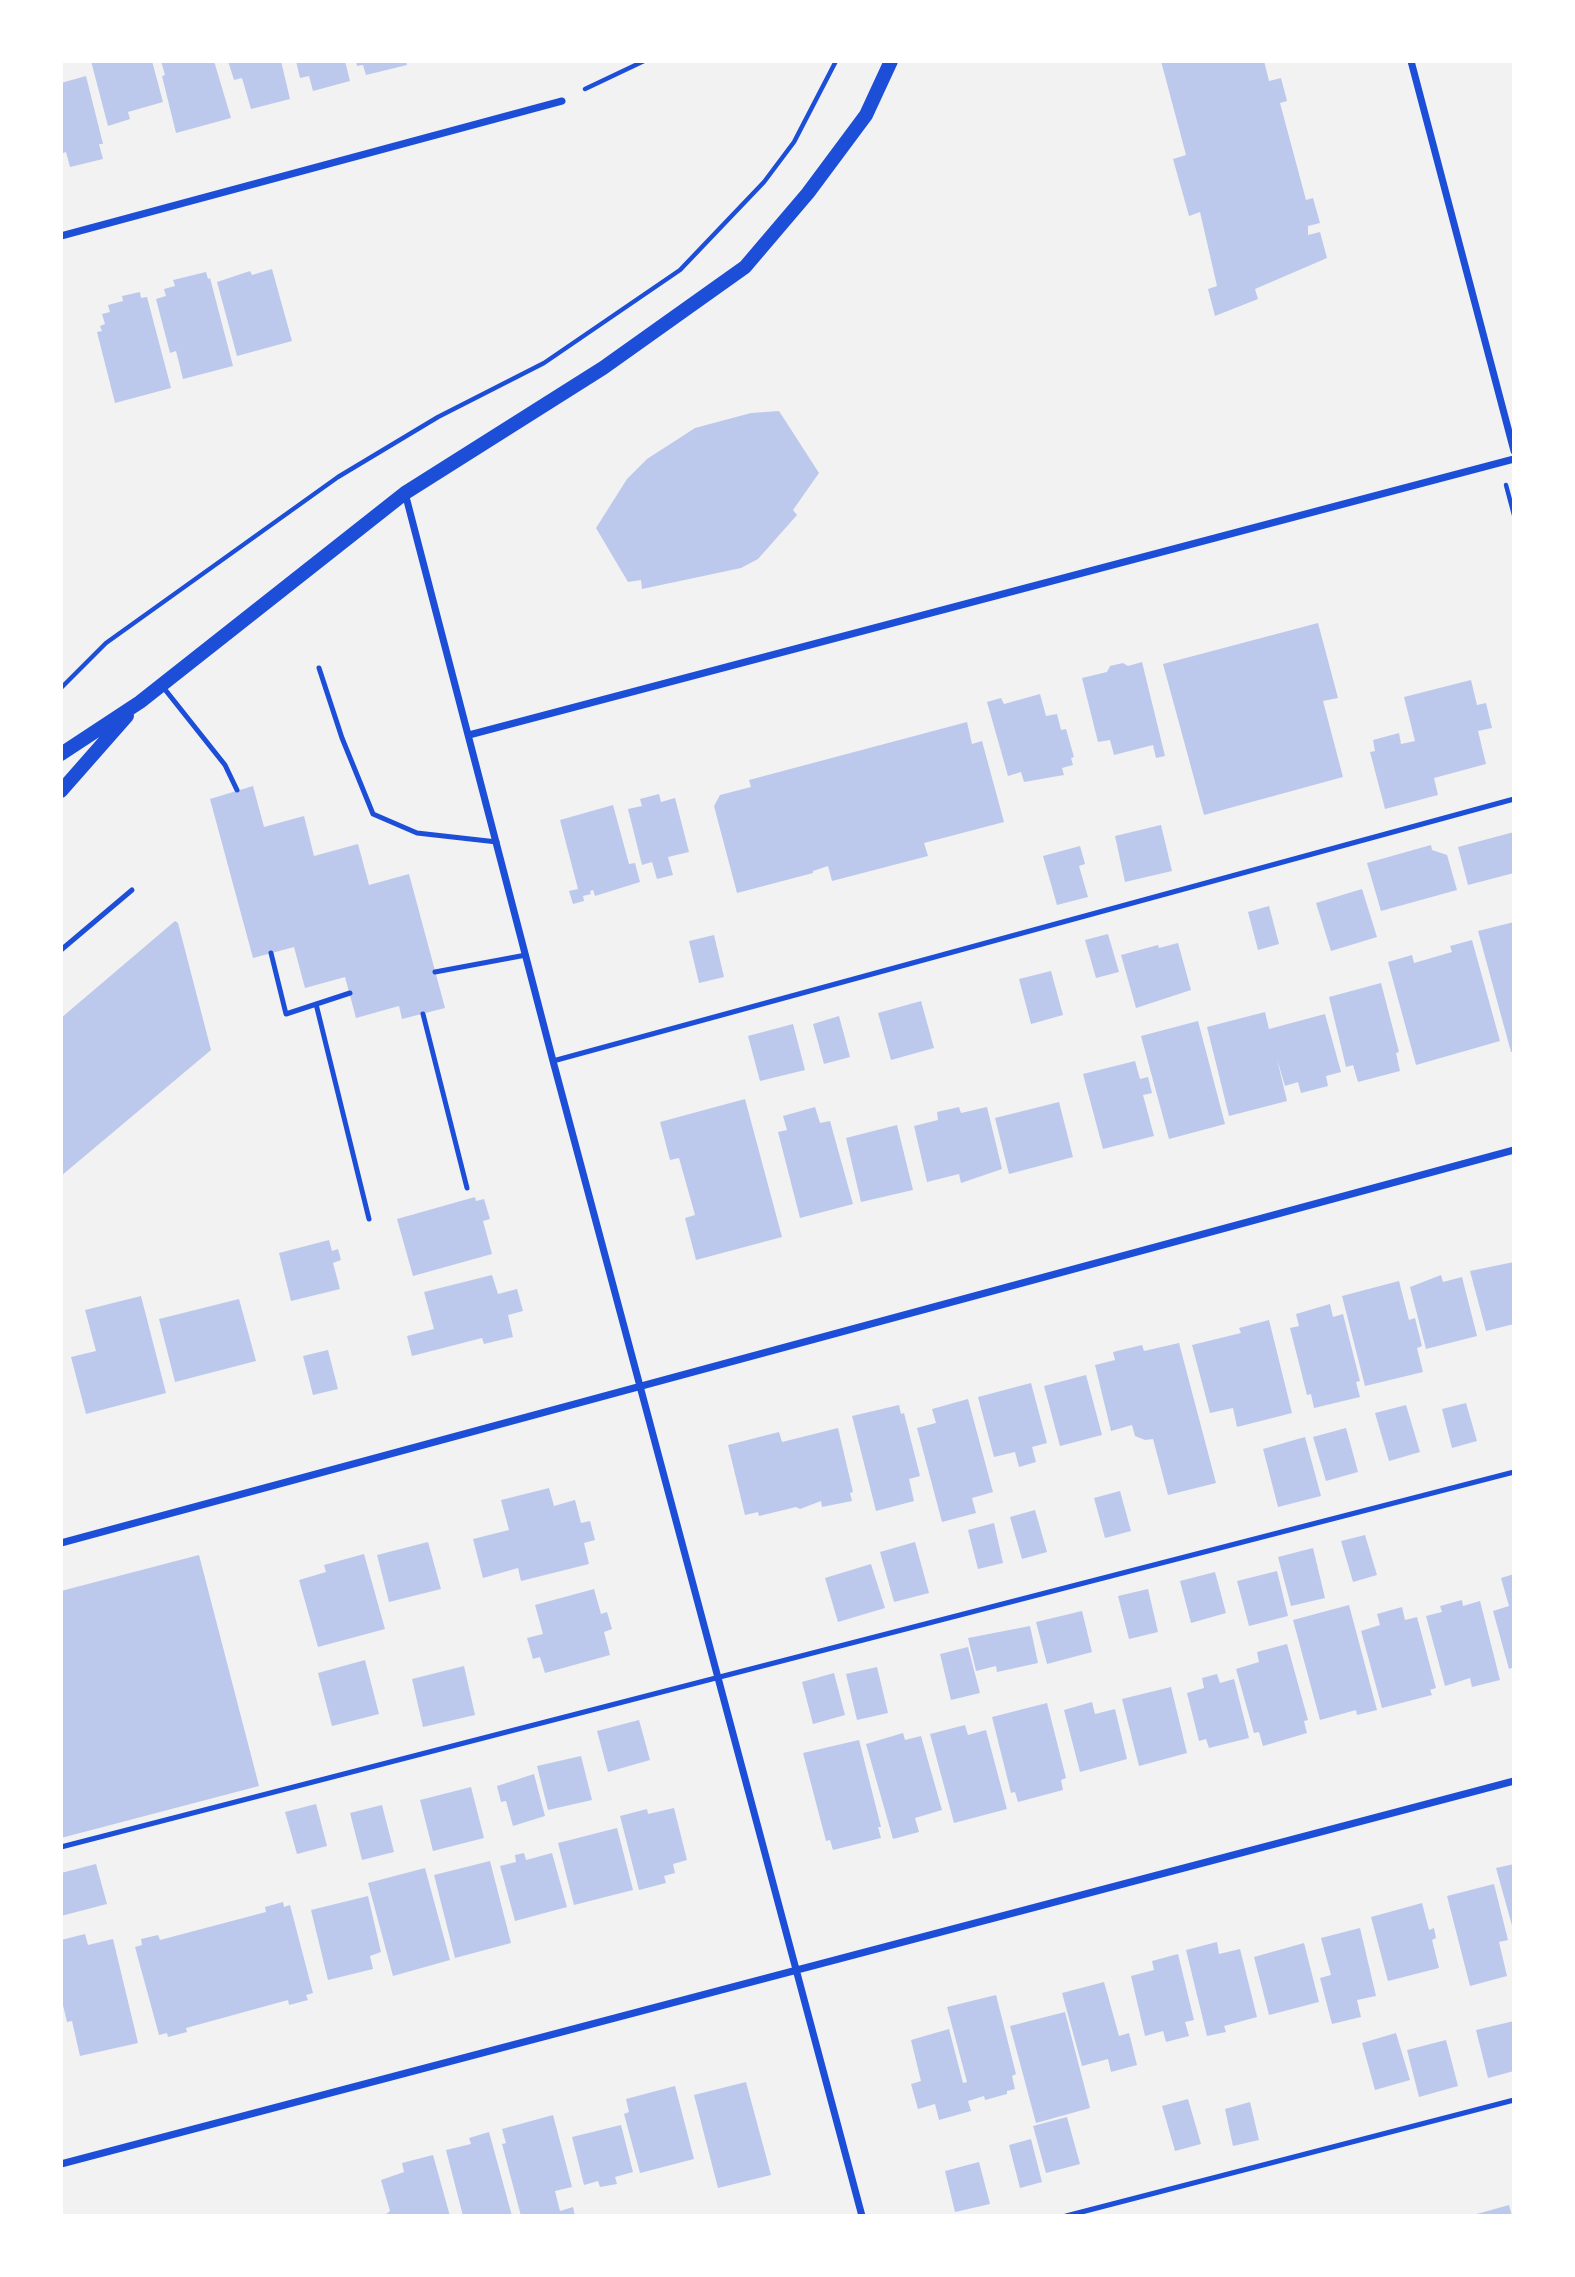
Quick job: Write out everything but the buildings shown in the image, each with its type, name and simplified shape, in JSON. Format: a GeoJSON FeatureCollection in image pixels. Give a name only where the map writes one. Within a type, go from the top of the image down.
{"type":"FeatureCollection","features":[{"type":"Feature","properties":{"kind":"main road"},"geometry":{"type":"LineString","coordinates":[[61,754],[139,702],[405,493],[603,368],[745,267],[808,193],[866,114],[891,61]]}},
{"type":"Feature","properties":{"kind":"main road"},"geometry":{"type":"LineString","coordinates":[[61,791],[139,702]]}},
{"type":"Feature","properties":{"kind":"street"},"geometry":{"type":"LineString","coordinates":[[1410,61],[1514,451]]}},
{"type":"Feature","properties":{"kind":"street"},"geometry":{"type":"LineString","coordinates":[[61,236],[562,101]]}},
{"type":"Feature","properties":{"kind":"street"},"geometry":{"type":"LineString","coordinates":[[470,735],[1514,459]]}},
{"type":"Feature","properties":{"kind":"street"},"geometry":{"type":"LineString","coordinates":[[405,493],[470,735],[552,1061],[862,2216]]}},
{"type":"Feature","properties":{"kind":"street"},"geometry":{"type":"LineString","coordinates":[[61,1543],[1514,1150]]}},
{"type":"Feature","properties":{"kind":"street"},"geometry":{"type":"LineString","coordinates":[[61,2164],[1514,1781]]}},
{"type":"Feature","properties":{"kind":"lane"},"geometry":{"type":"LineString","coordinates":[[319,668],[342,738],[373,814],[417,833],[497,842]]}},
{"type":"Feature","properties":{"kind":"lane"},"geometry":{"type":"LineString","coordinates":[[161,685],[225,765],[237,790]]}},
{"type":"Feature","properties":{"kind":"lane"},"geometry":{"type":"LineString","coordinates":[[552,1061],[1514,799]]}},
{"type":"Feature","properties":{"kind":"lane"},"geometry":{"type":"LineString","coordinates":[[61,950],[132,890]]}},
{"type":"Feature","properties":{"kind":"lane"},"geometry":{"type":"LineString","coordinates":[[271,953],[286,1014],[350,993]]}},
{"type":"Feature","properties":{"kind":"lane"},"geometry":{"type":"LineString","coordinates":[[435,972],[526,956]]}},
{"type":"Feature","properties":{"kind":"lane"},"geometry":{"type":"LineString","coordinates":[[316,1004],[369,1219]]}},
{"type":"Feature","properties":{"kind":"lane"},"geometry":{"type":"LineString","coordinates":[[422,1014],[467,1188]]}},
{"type":"Feature","properties":{"kind":"lane"},"geometry":{"type":"LineString","coordinates":[[61,1847],[1514,1472]]}},
{"type":"Feature","properties":{"kind":"lane"},"geometry":{"type":"LineString","coordinates":[[1066,2216],[1514,2100]]}},
{"type":"Feature","properties":{"kind":"path"},"geometry":{"type":"LineString","coordinates":[[562,101],[644,61]]}},
{"type":"Feature","properties":{"kind":"path"},"geometry":{"type":"LineString","coordinates":[[61,688],[106,643],[338,477],[438,418],[544,363],[680,270],[756,190],[794,142],[836,61]]}}]}
